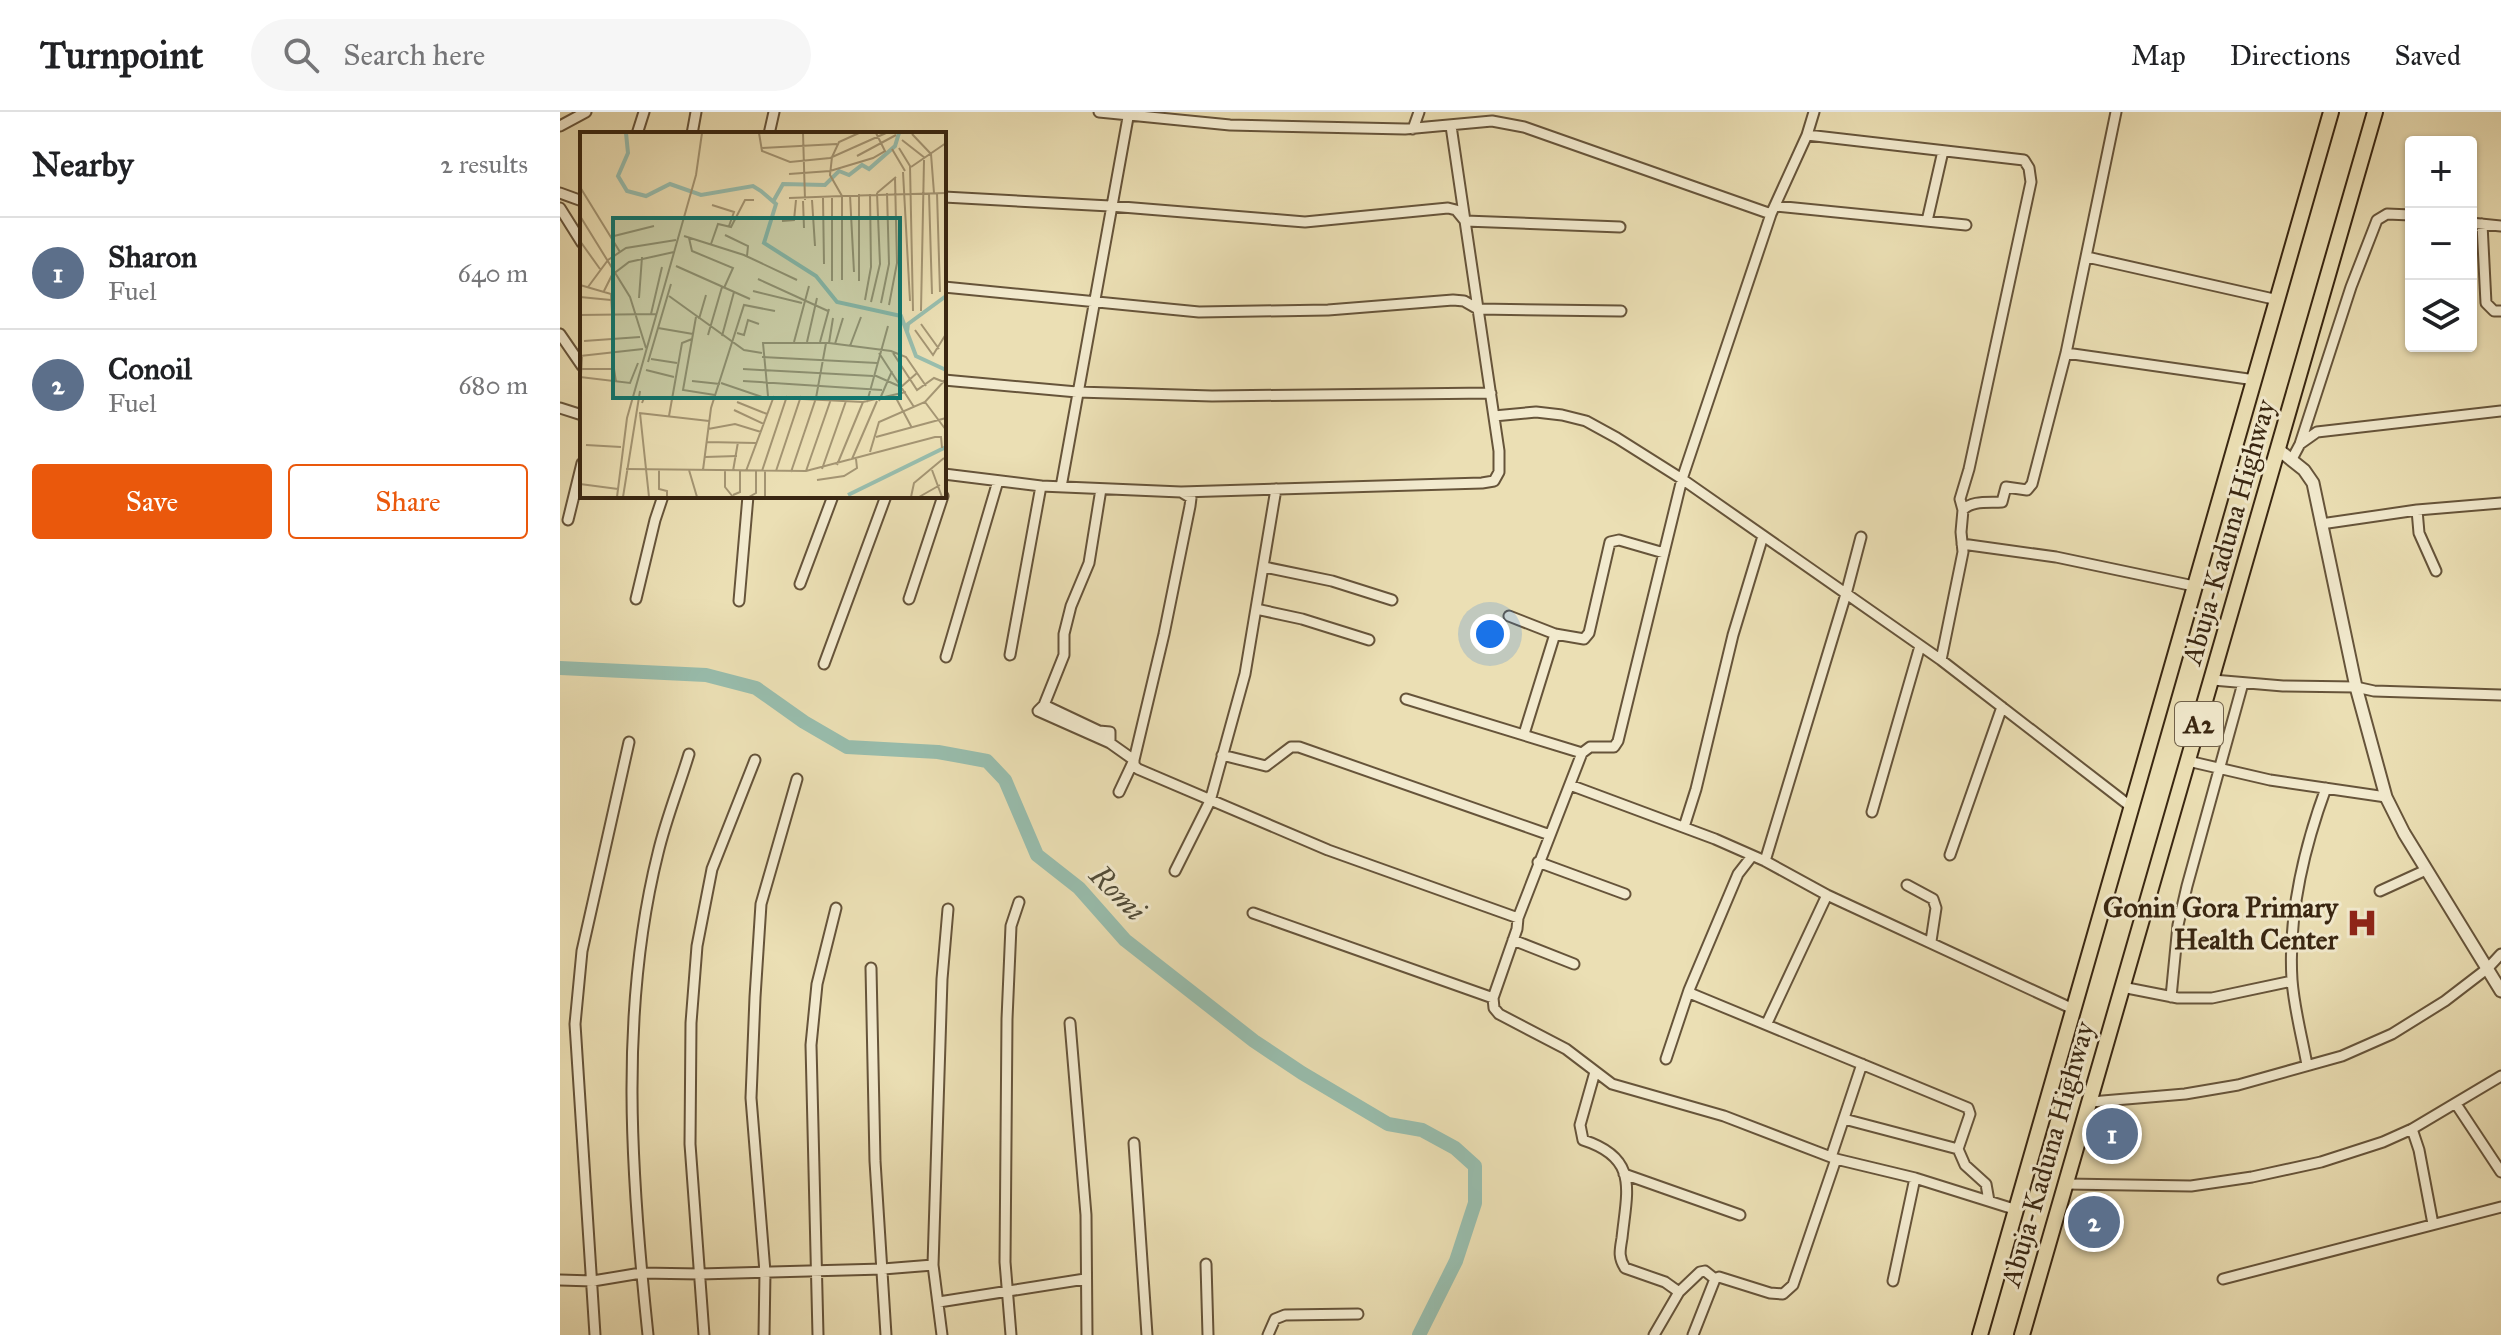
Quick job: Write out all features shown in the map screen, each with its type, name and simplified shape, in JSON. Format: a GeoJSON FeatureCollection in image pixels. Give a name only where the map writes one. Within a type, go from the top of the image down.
{"type":"FeatureCollection","features":[{"type":"Feature","properties":{"kind":"highway","name":"Abuja-Kaduna Highway"},"geometry":{"type":"LineString","coordinates":[[1980,1335],[2331,112]]}},
{"type":"Feature","properties":{"kind":"highway","name":"Abuja-Kaduna Highway"},"geometry":{"type":"LineString","coordinates":[[2022,1335],[2188,761],[2285,455],[2375,112]]}},
{"type":"Feature","properties":{"kind":"street"},"geometry":{"type":"LineString","coordinates":[[560,126],[584,112]]}},
{"type":"Feature","properties":{"kind":"street"},"geometry":{"type":"LineString","coordinates":[[638,132],[644,112]]}},
{"type":"Feature","properties":{"kind":"street"},"geometry":{"type":"LineString","coordinates":[[692,132],[696,112]]}},
{"type":"Feature","properties":{"kind":"street"},"geometry":{"type":"LineString","coordinates":[[769,132],[774,112]]}},
{"type":"Feature","properties":{"kind":"street"},"geometry":{"type":"LineString","coordinates":[[1099,112],[1230,125],[1413,129],[1492,121],[1524,127],[1773,210],[1966,225]]}},
{"type":"Feature","properties":{"kind":"street"},"geometry":{"type":"LineString","coordinates":[[1230,125],[1233,112]]}},
{"type":"Feature","properties":{"kind":"street"},"geometry":{"type":"LineString","coordinates":[[1318,125],[1323,112]]}},
{"type":"Feature","properties":{"kind":"street"},"geometry":{"type":"LineString","coordinates":[[1413,129],[1419,112]]}},
{"type":"Feature","properties":{"kind":"street"},"geometry":{"type":"LineString","coordinates":[[1814,112],[1807,135],[1773,210],[1682,479],[1618,741],[1614,747],[1590,747],[1582,753],[1518,914],[1513,940],[1493,998],[1494,1008],[1499,1014],[1566,1049],[1612,1084],[1724,1116],[1834,1158],[1915,1178],[2017,1210]]}},
{"type":"Feature","properties":{"kind":"street"},"geometry":{"type":"LineString","coordinates":[[1963,510],[1967,505],[1976,503],[2002,502],[2006,487],[2027,490],[2032,484],[2066,353],[2116,112]]}},
{"type":"Feature","properties":{"kind":"street"},"geometry":{"type":"LineString","coordinates":[[1061,487],[1128,114]]}},
{"type":"Feature","properties":{"kind":"street"},"geometry":{"type":"LineString","coordinates":[[947,475],[1041,486],[1181,492],[1494,481],[1499,472],[1499,451],[1451,126]]}},
{"type":"Feature","properties":{"kind":"street"},"geometry":{"type":"LineString","coordinates":[[1807,135],[2024,160],[2029,168],[2031,182],[1969,469],[1960,491],[1963,552],[1941,660]]}},
{"type":"Feature","properties":{"kind":"street"},"geometry":{"type":"LineString","coordinates":[[1927,221],[1943,151]]}},
{"type":"Feature","properties":{"kind":"street"},"geometry":{"type":"LineString","coordinates":[[560,193],[580,200]]}},
{"type":"Feature","properties":{"kind":"street"},"geometry":{"type":"LineString","coordinates":[[946,197],[1110,206],[1305,222],[1448,208],[1456,210],[1465,221],[1620,227]]}},
{"type":"Feature","properties":{"kind":"street"},"geometry":{"type":"LineString","coordinates":[[560,208],[580,240]]}},
{"type":"Feature","properties":{"kind":"street"},"geometry":{"type":"LineString","coordinates":[[2300,444],[2351,287],[2377,220],[2387,214],[2405,215]]}},
{"type":"Feature","properties":{"kind":"street"},"geometry":{"type":"LineString","coordinates":[[2477,223],[2501,226]]}},
{"type":"Feature","properties":{"kind":"street"},"geometry":{"type":"LineString","coordinates":[[2477,231],[2486,303],[2494,311],[2501,311]]}},
{"type":"Feature","properties":{"kind":"street"},"geometry":{"type":"LineString","coordinates":[[2087,257],[2278,300]]}},
{"type":"Feature","properties":{"kind":"street"},"geometry":{"type":"LineString","coordinates":[[946,287],[1199,312],[1328,310],[1453,300],[1464,301],[1478,309],[1621,311]]}},
{"type":"Feature","properties":{"kind":"street"},"geometry":{"type":"LineString","coordinates":[[560,334],[580,363]]}},
{"type":"Feature","properties":{"kind":"street"},"geometry":{"type":"LineString","coordinates":[[2066,353],[2255,380]]}},
{"type":"Feature","properties":{"kind":"street"},"geometry":{"type":"LineString","coordinates":[[946,380],[1077,392],[1267,397],[1491,393]]}},
{"type":"Feature","properties":{"kind":"street"},"geometry":{"type":"LineString","coordinates":[[560,408],[580,414]]}},
{"type":"Feature","properties":{"kind":"street"},"geometry":{"type":"LineString","coordinates":[[2501,411],[2317,432],[2285,455],[2304,470],[2313,483],[2356,687],[2386,797],[2426,870],[2501,991]]}},
{"type":"Feature","properties":{"kind":"street"},"geometry":{"type":"LineString","coordinates":[[1494,416],[1536,412],[1586,421],[1682,479],[1941,660],[2130,806]]}},
{"type":"Feature","properties":{"kind":"street"},"geometry":{"type":"LineString","coordinates":[[568,520],[580,471]]}},
{"type":"Feature","properties":{"kind":"street"},"geometry":{"type":"LineString","coordinates":[[946,657],[998,481]]}},
{"type":"Feature","properties":{"kind":"street"},"geometry":{"type":"LineString","coordinates":[[1010,655],[1041,486]]}},
{"type":"Feature","properties":{"kind":"street"},"geometry":{"type":"LineString","coordinates":[[1101,489],[1089,563],[1071,606],[1064,634],[1064,655],[1044,705],[1099,731],[1110,732],[1110,743],[1134,760],[1138,769],[1210,801],[1328,850],[1518,914]]}},
{"type":"Feature","properties":{"kind":"street"},"geometry":{"type":"LineString","coordinates":[[1175,871],[1210,801],[1245,674],[1276,489]]}},
{"type":"Feature","properties":{"kind":"street"},"geometry":{"type":"LineString","coordinates":[[1119,792],[1134,760],[1164,634],[1191,498],[1181,492]]}},
{"type":"Feature","properties":{"kind":"street"},"geometry":{"type":"LineString","coordinates":[[636,599],[662,498]]}},
{"type":"Feature","properties":{"kind":"street"},"geometry":{"type":"LineString","coordinates":[[739,601],[748,498]]}},
{"type":"Feature","properties":{"kind":"street"},"geometry":{"type":"LineString","coordinates":[[800,584],[832,498]]}},
{"type":"Feature","properties":{"kind":"street"},"geometry":{"type":"LineString","coordinates":[[824,664],[885,498]]}},
{"type":"Feature","properties":{"kind":"street"},"geometry":{"type":"LineString","coordinates":[[909,599],[943,498]]}},
{"type":"Feature","properties":{"kind":"street"},"geometry":{"type":"LineString","coordinates":[[2321,524],[2417,510],[2501,503]]}},
{"type":"Feature","properties":{"kind":"street"},"geometry":{"type":"LineString","coordinates":[[2417,510],[2419,533],[2436,571]]}},
{"type":"Feature","properties":{"kind":"street"},"geometry":{"type":"LineString","coordinates":[[1684,827],[1733,635],[1763,536]]}},
{"type":"Feature","properties":{"kind":"street"},"geometry":{"type":"LineString","coordinates":[[1765,861],[1861,537]]}},
{"type":"Feature","properties":{"kind":"street"},"geometry":{"type":"LineString","coordinates":[[1509,616],[1555,634],[1584,639],[1610,542],[1619,540],[1664,553]]}},
{"type":"Feature","properties":{"kind":"street"},"geometry":{"type":"LineString","coordinates":[[1962,544],[2056,557],[2194,586]]}},
{"type":"Feature","properties":{"kind":"street"},"geometry":{"type":"LineString","coordinates":[[1264,567],[1332,581],[1392,600]]}},
{"type":"Feature","properties":{"kind":"street"},"geometry":{"type":"LineString","coordinates":[[1256,609],[1302,619],[1369,640]]}},
{"type":"Feature","properties":{"kind":"street"},"geometry":{"type":"LineString","coordinates":[[1524,734],[1555,634]]}},
{"type":"Feature","properties":{"kind":"street"},"geometry":{"type":"LineString","coordinates":[[1872,812],[1920,646]]}},
{"type":"Feature","properties":{"kind":"street"},"geometry":{"type":"LineString","coordinates":[[2213,680],[2356,687],[2374,691],[2501,695]]}},
{"type":"Feature","properties":{"kind":"street"},"geometry":{"type":"LineString","coordinates":[[2171,997],[2178,925],[2243,683]]}},
{"type":"Feature","properties":{"kind":"street"},"geometry":{"type":"LineString","coordinates":[[1406,699],[1582,753]]}},
{"type":"Feature","properties":{"kind":"street"},"geometry":{"type":"LineString","coordinates":[[1950,855],[2002,707]]}},
{"type":"Feature","properties":{"kind":"street"},"geometry":{"type":"LineString","coordinates":[[595,1335],[575,1024],[582,951],[629,742]]}},
{"type":"Feature","properties":{"kind":"street"},"geometry":{"type":"LineString","coordinates":[[1222,755],[1266,766],[1291,747],[1299,747],[1550,835]]}},
{"type":"Feature","properties":{"kind":"street"},"geometry":{"type":"LineString","coordinates":[[648,1335],[634,1155],[633,1018],[658,853],[689,754]]}},
{"type":"Feature","properties":{"kind":"street"},"geometry":{"type":"LineString","coordinates":[[704,1335],[690,1144],[691,1023],[697,946],[712,869],[755,760]]}},
{"type":"Feature","properties":{"kind":"street"},"geometry":{"type":"LineString","coordinates":[[2188,761],[2270,780],[2386,797]]}},
{"type":"Feature","properties":{"kind":"street"},"geometry":{"type":"LineString","coordinates":[[764,1335],[765,1272],[751,1098],[757,966],[761,904],[797,779]]}},
{"type":"Feature","properties":{"kind":"street"},"geometry":{"type":"LineString","coordinates":[[1570,785],[1765,861],[1827,895],[2073,1009]]}},
{"type":"Feature","properties":{"kind":"street"},"geometry":{"type":"LineString","coordinates":[[2307,1065],[2292,981],[2294,926],[2311,827],[2326,788]]}},
{"type":"Feature","properties":{"kind":"street"},"geometry":{"type":"LineString","coordinates":[[1666,1059],[1689,990],[1738,874],[1752,856]]}},
{"type":"Feature","properties":{"kind":"street"},"geometry":{"type":"LineString","coordinates":[[1538,862],[1625,894]]}},
{"type":"Feature","properties":{"kind":"street"},"geometry":{"type":"LineString","coordinates":[[2380,891],[2426,870]]}},
{"type":"Feature","properties":{"kind":"street"},"geometry":{"type":"LineString","coordinates":[[1907,885],[1933,899],[1935,919],[1931,941]]}},
{"type":"Feature","properties":{"kind":"street"},"geometry":{"type":"LineString","coordinates":[[1767,1023],[1827,895]]}},
{"type":"Feature","properties":{"kind":"street"},"geometry":{"type":"LineString","coordinates":[[1011,1335],[1005,1262],[1007,1019],[1011,926],[1019,902]]}},
{"type":"Feature","properties":{"kind":"street"},"geometry":{"type":"LineString","coordinates":[[818,1335],[811,1045],[817,984],[836,908]]}},
{"type":"Feature","properties":{"kind":"street"},"geometry":{"type":"LineString","coordinates":[[942,1335],[933,1265],[941,991],[948,909]]}},
{"type":"Feature","properties":{"kind":"street"},"geometry":{"type":"LineString","coordinates":[[1253,913],[1493,998]]}},
{"type":"Feature","properties":{"kind":"street"},"geometry":{"type":"LineString","coordinates":[[1513,940],[1574,964]]}},
{"type":"Feature","properties":{"kind":"street"},"geometry":{"type":"LineString","coordinates":[[2091,1102],[2185,1094],[2238,1085],[2342,1056],[2392,1034],[2445,1001],[2501,954]]}},
{"type":"Feature","properties":{"kind":"street"},"geometry":{"type":"LineString","coordinates":[[871,968],[875,1161],[886,1335]]}},
{"type":"Feature","properties":{"kind":"street"},"geometry":{"type":"LineString","coordinates":[[2122,987],[2171,997],[2212,998],[2292,981]]}},
{"type":"Feature","properties":{"kind":"street"},"geometry":{"type":"LineString","coordinates":[[1689,990],[1692,994],[1968,1108],[1970,1114],[1958,1149],[1965,1165],[1986,1184],[1989,1201]]}},
{"type":"Feature","properties":{"kind":"street"},"geometry":{"type":"LineString","coordinates":[[1070,1023],[1086,1215],[1087,1335]]}},
{"type":"Feature","properties":{"kind":"street"},"geometry":{"type":"LineString","coordinates":[[1715,1279],[1719,1277],[1770,1293],[1783,1294],[1788,1291],[1834,1158],[1862,1064]]}},
{"type":"Feature","properties":{"kind":"street"},"geometry":{"type":"LineString","coordinates":[[1595,1072],[1580,1133],[1583,1140],[1605,1147],[1615,1155],[1624,1174],[1627,1188],[1619,1257],[1623,1265],[1665,1282],[1679,1292]]}},
{"type":"Feature","properties":{"kind":"street"},"geometry":{"type":"LineString","coordinates":[[2066,1184],[2191,1186],[2321,1162],[2412,1129],[2501,1076]]}},
{"type":"Feature","properties":{"kind":"street"},"geometry":{"type":"LineString","coordinates":[[2456,1104],[2501,1172]]}},
{"type":"Feature","properties":{"kind":"street"},"geometry":{"type":"LineString","coordinates":[[1844,1119],[1958,1149]]}},
{"type":"Feature","properties":{"kind":"street"},"geometry":{"type":"LineString","coordinates":[[2412,1129],[2433,1224]]}},
{"type":"Feature","properties":{"kind":"street"},"geometry":{"type":"LineString","coordinates":[[1134,1143],[1147,1335]]}},
{"type":"Feature","properties":{"kind":"street"},"geometry":{"type":"LineString","coordinates":[[1624,1174],[1740,1215]]}},
{"type":"Feature","properties":{"kind":"street"},"geometry":{"type":"LineString","coordinates":[[1893,1281],[1915,1178]]}},
{"type":"Feature","properties":{"kind":"street"},"geometry":{"type":"LineString","coordinates":[[2223,1279],[2501,1207]]}},
{"type":"Feature","properties":{"kind":"street"},"geometry":{"type":"LineString","coordinates":[[1206,1264],[1208,1335]]}},
{"type":"Feature","properties":{"kind":"street"},"geometry":{"type":"LineString","coordinates":[[560,1280],[593,1281],[641,1273],[883,1269],[933,1265]]}},
{"type":"Feature","properties":{"kind":"street"},"geometry":{"type":"LineString","coordinates":[[1618,1278],[1623,1265]]}},
{"type":"Feature","properties":{"kind":"street"},"geometry":{"type":"LineString","coordinates":[[1654,1335],[1679,1292],[1700,1272],[1705,1271],[1715,1279]]}},
{"type":"Feature","properties":{"kind":"street"},"geometry":{"type":"LineString","coordinates":[[939,1302],[1085,1279]]}},
{"type":"Feature","properties":{"kind":"street"},"geometry":{"type":"LineString","coordinates":[[1693,1335],[1715,1279]]}},
{"type":"Feature","properties":{"kind":"street"},"geometry":{"type":"LineString","coordinates":[[1268,1335],[1275,1319],[1285,1315],[1358,1314]]}},
{"type":"Feature","properties":{"kind":"waterway","name":"Romi"},"geometry":{"type":"LineString","coordinates":[[560,668],[706,675],[756,688],[804,722],[847,747],[938,752],[987,761],[1005,780],[1037,855],[1079,888],[1125,940],[1254,1041],[1302,1073],[1388,1124],[1422,1130],[1455,1148],[1475,1166],[1475,1203],[1456,1261],[1419,1335]]}},
{"type":"Feature","properties":{"kind":"place","name":"Gonin Gora Primary Health Center"},"geometry":{"type":"Point","coordinates":[2362,923]}},
{"type":"Feature","properties":{"kind":"place","name":"Sharon"},"geometry":{"type":"Point","coordinates":[2112,1134]}},
{"type":"Feature","properties":{"kind":"place","name":"Conoil"},"geometry":{"type":"Point","coordinates":[2094,1222]}}]}
